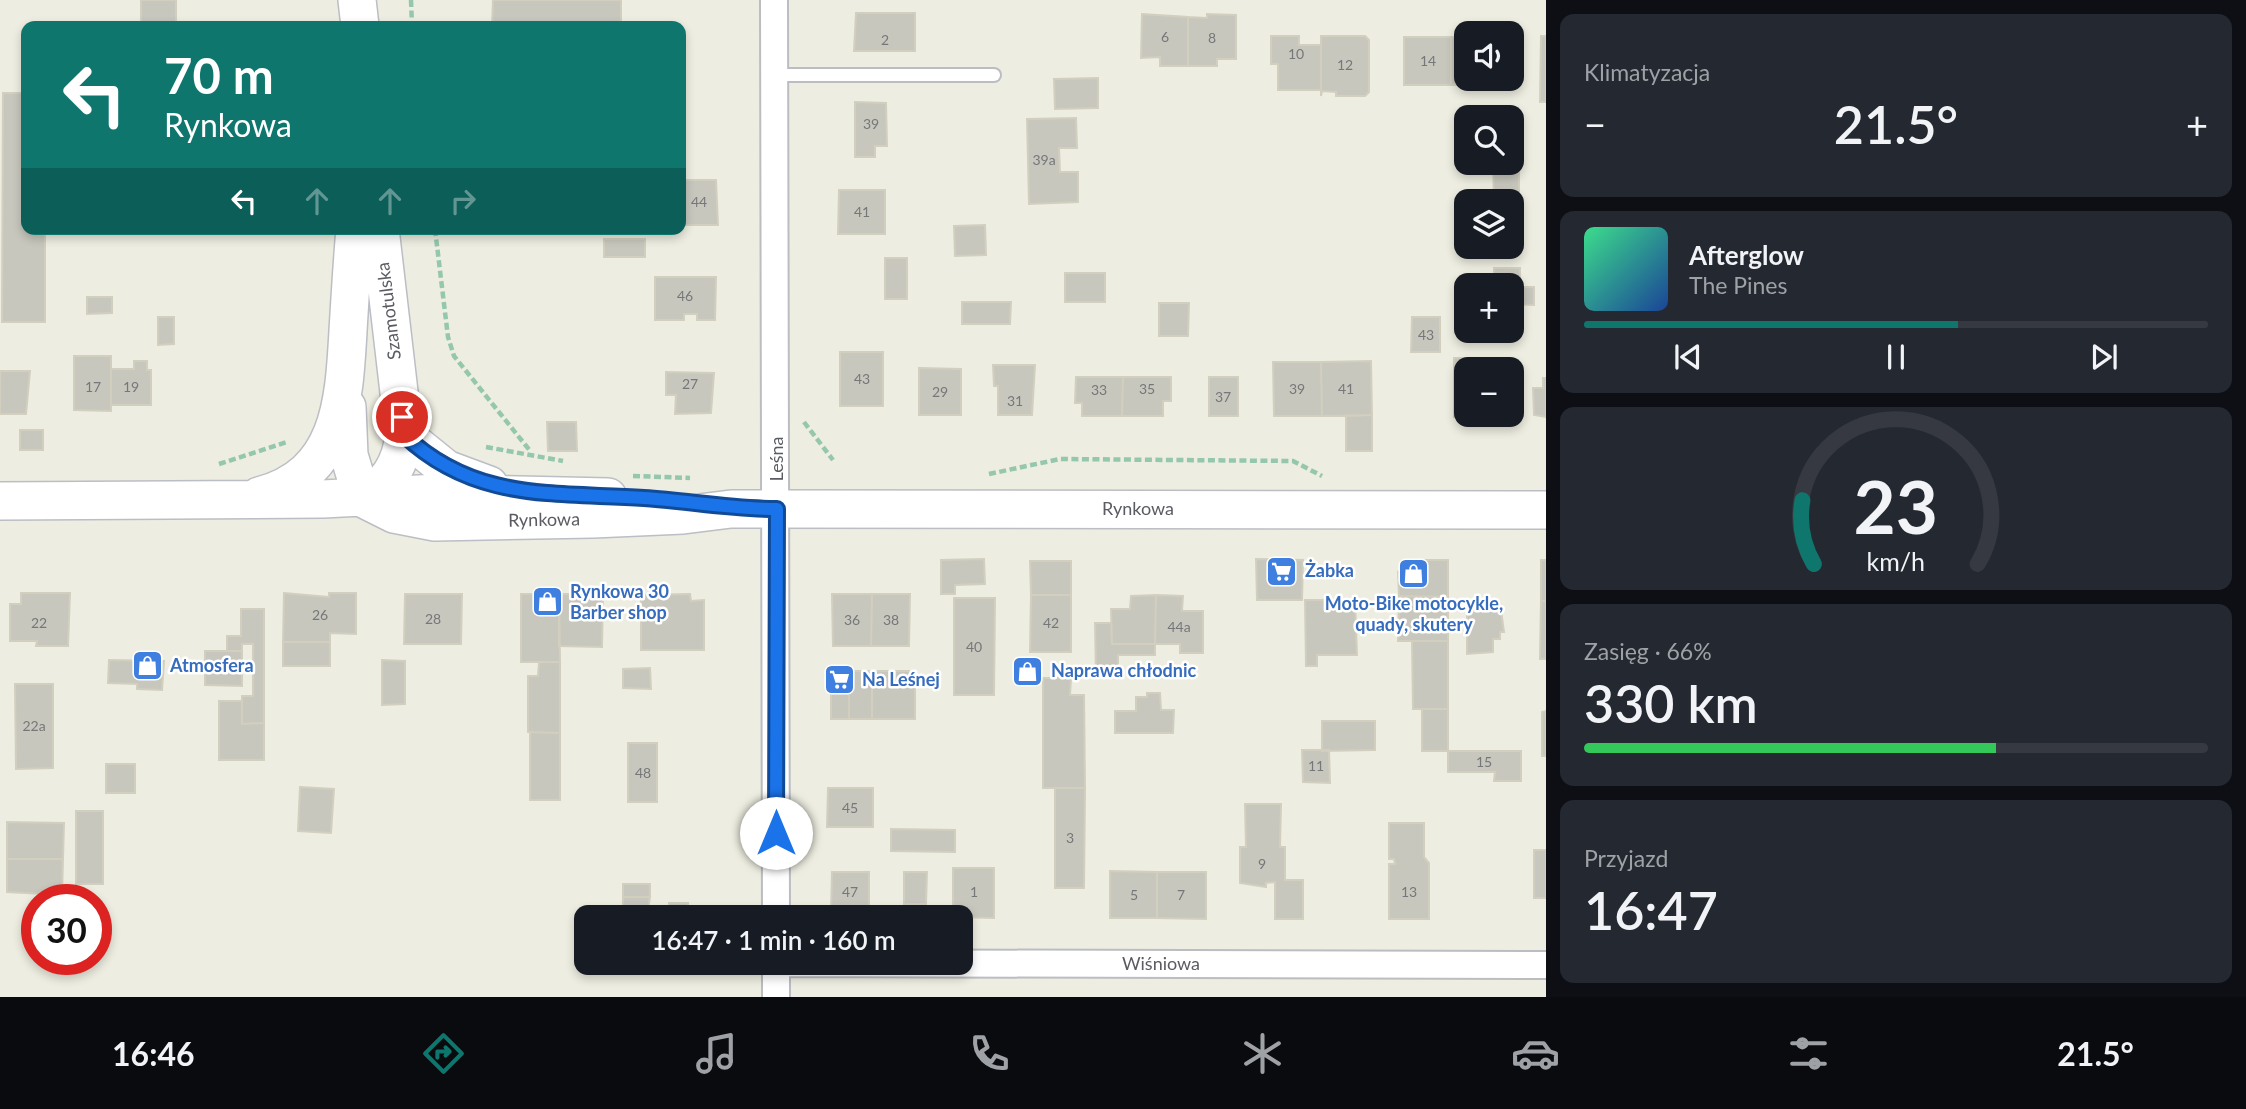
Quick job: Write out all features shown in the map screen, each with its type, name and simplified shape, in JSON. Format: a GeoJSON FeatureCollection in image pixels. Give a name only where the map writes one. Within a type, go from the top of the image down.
{"type":"FeatureCollection","features":[{"type":"Feature","properties":{"kind":"street"},"geometry":{"type":"LineString","coordinates":[[357,0],[359,21]]}},
{"type":"Feature","properties":{"kind":"street","name":"Leśna"},"geometry":{"type":"LineString","coordinates":[[774,0],[776,905]]}},
{"type":"Feature","properties":{"kind":"street","name":"Szamotulska"},"geometry":{"type":"LineString","coordinates":[[250,499],[285,486],[318,457],[333,436],[344,396],[355,235]]}},
{"type":"Feature","properties":{"kind":"street","name":"Szamotulska"},"geometry":{"type":"LineString","coordinates":[[344,396],[348,409],[349,455],[362,498],[381,487],[393,471],[400,458],[404,435],[381,235]]}},
{"type":"Feature","properties":{"kind":"street"},"geometry":{"type":"LineString","coordinates":[[404,435],[435,462],[466,478],[540,493]]}},
{"type":"Feature","properties":{"kind":"street","name":"Rynkowa"},"geometry":{"type":"LineString","coordinates":[[0,501],[362,498],[438,493],[540,493],[659,499],[731,509]]}},
{"type":"Feature","properties":{"kind":"street","name":"Rynkowa"},"geometry":{"type":"LineString","coordinates":[[362,498],[394,514],[435,522],[631,517],[731,509],[1546,510]]}},
{"type":"Feature","properties":{"kind":"street","name":"Wiśniowa"},"geometry":{"type":"LineString","coordinates":[[973,964],[1546,965]]}},
{"type":"Feature","properties":{"kind":"street"},"geometry":{"type":"LineString","coordinates":[[776,975],[776,997]]}},
{"type":"Feature","properties":{"kind":"lane"},"geometry":{"type":"LineString","coordinates":[[775,75],[994,75]]}},
{"type":"Feature","properties":{"kind":"path"},"geometry":{"type":"LineString","coordinates":[[411,0],[412,21]]}},
{"type":"Feature","properties":{"kind":"path"},"geometry":{"type":"LineString","coordinates":[[436,235],[448,337],[454,356],[531,453],[487,446]]}},
{"type":"Feature","properties":{"kind":"path"},"geometry":{"type":"LineString","coordinates":[[800,416],[833,460]]}},
{"type":"Feature","properties":{"kind":"path"},"geometry":{"type":"LineString","coordinates":[[216,465],[294,440]]}},
{"type":"Feature","properties":{"kind":"path"},"geometry":{"type":"LineString","coordinates":[[981,476],[1060,459],[1074,459],[1293,461],[1326,478]]}},
{"type":"Feature","properties":{"kind":"path"},"geometry":{"type":"LineString","coordinates":[[622,475],[662,479],[701,477]]}},
{"type":"Feature","properties":{"kind":"building"},"geometry":{"type":"Polygon","coordinates":[[[141,0],[176,0],[176,21],[141,21],[141,0]]]}},
{"type":"Feature","properties":{"kind":"building"},"geometry":{"type":"Polygon","coordinates":[[[493,0],[621,0],[621,21],[492,21],[493,0]]]}},
{"type":"Feature","properties":{"kind":"building"},"geometry":{"type":"Polygon","coordinates":[[[856,13],[915,13],[915,51],[854,51],[856,13]]]}},
{"type":"Feature","properties":{"kind":"building"},"geometry":{"type":"Polygon","coordinates":[[[1142,14],[1188,17],[1188,66],[1160,66],[1160,57],[1141,58],[1142,14]]]}},
{"type":"Feature","properties":{"kind":"building"},"geometry":{"type":"Polygon","coordinates":[[[1207,14],[1236,15],[1236,59],[1217,59],[1217,66],[1188,66],[1188,17],[1207,18],[1207,14]]]}},
{"type":"Feature","properties":{"kind":"building"},"geometry":{"type":"Polygon","coordinates":[[[1271,36],[1299,36],[1299,45],[1321,45],[1321,90],[1278,90],[1278,64],[1271,64],[1271,36]]]}},
{"type":"Feature","properties":{"kind":"building"},"geometry":{"type":"Polygon","coordinates":[[[1321,36],[1365,36],[1369,40],[1369,92],[1365,96],[1336,96],[1336,92],[1322,91],[1321,96],[1321,36]]]}},
{"type":"Feature","properties":{"kind":"building"},"geometry":{"type":"Polygon","coordinates":[[[1541,36],[1546,36],[1546,102],[1540,102],[1541,36]]]}},
{"type":"Feature","properties":{"kind":"building"},"geometry":{"type":"Polygon","coordinates":[[[1404,37],[1451,37],[1451,85],[1404,85],[1404,37]]]}},
{"type":"Feature","properties":{"kind":"building"},"geometry":{"type":"Polygon","coordinates":[[[1451,37],[1454,37],[1454,85],[1451,85],[1451,37]]]}},
{"type":"Feature","properties":{"kind":"building"},"geometry":{"type":"Polygon","coordinates":[[[1098,78],[1098,108],[1055,109],[1054,79],[1098,78]]]}},
{"type":"Feature","properties":{"kind":"building"},"geometry":{"type":"Polygon","coordinates":[[[3,93],[21,93],[21,235],[45,235],[45,322],[2,322],[3,93]]]}},
{"type":"Feature","properties":{"kind":"building"},"geometry":{"type":"Polygon","coordinates":[[[855,102],[886,103],[887,146],[875,146],[875,157],[855,157],[855,102]]]}},
{"type":"Feature","properties":{"kind":"building"},"geometry":{"type":"Polygon","coordinates":[[[1076,118],[1077,148],[1059,148],[1060,172],[1078,172],[1078,202],[1029,204],[1027,119],[1076,118]]]}},
{"type":"Feature","properties":{"kind":"building"},"geometry":{"type":"Polygon","coordinates":[[[1493,175],[1519,175],[1519,189],[1494,189],[1493,175]]]}},
{"type":"Feature","properties":{"kind":"building"},"geometry":{"type":"Polygon","coordinates":[[[686,180],[716,180],[718,225],[686,225],[686,180]]]}},
{"type":"Feature","properties":{"kind":"building"},"geometry":{"type":"Polygon","coordinates":[[[839,190],[885,190],[885,234],[838,234],[839,190]]]}},
{"type":"Feature","properties":{"kind":"building"},"geometry":{"type":"Polygon","coordinates":[[[985,225],[986,255],[955,256],[954,226],[985,225]]]}},
{"type":"Feature","properties":{"kind":"building"},"geometry":{"type":"Polygon","coordinates":[[[604,239],[645,239],[645,257],[604,257],[604,239]]]}},
{"type":"Feature","properties":{"kind":"building"},"geometry":{"type":"Polygon","coordinates":[[[885,258],[907,258],[907,299],[885,299],[885,258]]]}},
{"type":"Feature","properties":{"kind":"building"},"geometry":{"type":"Polygon","coordinates":[[[1494,268],[1520,268],[1520,273],[1494,273],[1494,268]]]}},
{"type":"Feature","properties":{"kind":"building"},"geometry":{"type":"Polygon","coordinates":[[[1065,273],[1105,273],[1105,302],[1065,302],[1065,273]]]}},
{"type":"Feature","properties":{"kind":"building"},"geometry":{"type":"Polygon","coordinates":[[[655,277],[716,277],[715,320],[697,320],[697,314],[684,314],[684,320],[655,320],[655,277]]]}},
{"type":"Feature","properties":{"kind":"building"},"geometry":{"type":"Polygon","coordinates":[[[1524,287],[1534,287],[1534,305],[1524,305],[1524,287]]]}},
{"type":"Feature","properties":{"kind":"building"},"geometry":{"type":"Polygon","coordinates":[[[87,297],[112,297],[112,313],[87,314],[87,297]]]}},
{"type":"Feature","properties":{"kind":"building"},"geometry":{"type":"Polygon","coordinates":[[[962,302],[1011,302],[1010,324],[962,324],[962,302]]]}},
{"type":"Feature","properties":{"kind":"building"},"geometry":{"type":"Polygon","coordinates":[[[1159,303],[1189,303],[1188,336],[1159,336],[1159,303]]]}},
{"type":"Feature","properties":{"kind":"building"},"geometry":{"type":"Polygon","coordinates":[[[158,317],[174,317],[174,344],[158,345],[158,317]]]}},
{"type":"Feature","properties":{"kind":"building"},"geometry":{"type":"Polygon","coordinates":[[[1412,317],[1440,317],[1440,352],[1411,352],[1412,317]]]}},
{"type":"Feature","properties":{"kind":"building"},"geometry":{"type":"Polygon","coordinates":[[[840,352],[883,352],[883,406],[840,406],[840,352]]]}},
{"type":"Feature","properties":{"kind":"building"},"geometry":{"type":"Polygon","coordinates":[[[74,356],[111,356],[111,411],[74,410],[74,356]]]}},
{"type":"Feature","properties":{"kind":"building"},"geometry":{"type":"Polygon","coordinates":[[[134,361],[147,361],[147,370],[151,370],[151,405],[111,405],[111,369],[134,369],[134,361]]]}},
{"type":"Feature","properties":{"kind":"building"},"geometry":{"type":"Polygon","coordinates":[[[1371,361],[1372,415],[1322,416],[1321,362],[1371,361]]]}},
{"type":"Feature","properties":{"kind":"building"},"geometry":{"type":"Polygon","coordinates":[[[1273,362],[1321,362],[1322,416],[1274,416],[1273,362]]]}},
{"type":"Feature","properties":{"kind":"building"},"geometry":{"type":"Polygon","coordinates":[[[993,365],[1035,365],[1032,415],[998,415],[998,386],[994,386],[993,365]]]}},
{"type":"Feature","properties":{"kind":"building"},"geometry":{"type":"Polygon","coordinates":[[[919,368],[961,369],[961,415],[919,415],[919,368]]]}},
{"type":"Feature","properties":{"kind":"building"},"geometry":{"type":"Polygon","coordinates":[[[0,371],[30,371],[26,414],[0,414],[0,371]]]}},
{"type":"Feature","properties":{"kind":"building"},"geometry":{"type":"Polygon","coordinates":[[[666,372],[714,373],[711,413],[675,414],[676,395],[666,395],[666,372]]]}},
{"type":"Feature","properties":{"kind":"building"},"geometry":{"type":"Polygon","coordinates":[[[1076,377],[1123,377],[1122,416],[1082,416],[1082,403],[1075,403],[1076,377]]]}},
{"type":"Feature","properties":{"kind":"building"},"geometry":{"type":"Polygon","coordinates":[[[1123,377],[1171,377],[1171,401],[1163,401],[1163,416],[1122,416],[1123,377]]]}},
{"type":"Feature","properties":{"kind":"building"},"geometry":{"type":"Polygon","coordinates":[[[1209,377],[1238,377],[1238,416],[1209,416],[1209,377]]]}},
{"type":"Feature","properties":{"kind":"building"},"geometry":{"type":"Polygon","coordinates":[[[1543,378],[1546,378],[1546,417],[1534,415],[1533,388],[1543,388],[1543,378]]]}},
{"type":"Feature","properties":{"kind":"building"},"geometry":{"type":"Polygon","coordinates":[[[1372,415],[1372,451],[1346,451],[1346,416],[1372,415]]]}},
{"type":"Feature","properties":{"kind":"building"},"geometry":{"type":"Polygon","coordinates":[[[547,422],[576,422],[577,451],[548,451],[547,422]]]}},
{"type":"Feature","properties":{"kind":"building"},"geometry":{"type":"Polygon","coordinates":[[[20,430],[43,430],[43,450],[20,450],[20,430]]]}},
{"type":"Feature","properties":{"kind":"building"},"geometry":{"type":"Polygon","coordinates":[[[984,559],[985,584],[955,585],[955,594],[941,594],[941,560],[984,559]]]}},
{"type":"Feature","properties":{"kind":"building"},"geometry":{"type":"Polygon","coordinates":[[[1256,559],[1303,560],[1302,600],[1257,600],[1256,559]]]}},
{"type":"Feature","properties":{"kind":"building"},"geometry":{"type":"Polygon","coordinates":[[[1412,560],[1448,560],[1448,597],[1399,596],[1398,572],[1412,560]]]}},
{"type":"Feature","properties":{"kind":"building"},"geometry":{"type":"Polygon","coordinates":[[[1541,560],[1546,560],[1546,601],[1541,601],[1541,560]]]}},
{"type":"Feature","properties":{"kind":"building"},"geometry":{"type":"Polygon","coordinates":[[[1030,561],[1071,561],[1071,595],[1031,595],[1030,561]]]}},
{"type":"Feature","properties":{"kind":"building"},"geometry":{"type":"Polygon","coordinates":[[[21,593],[70,593],[68,646],[36,646],[37,641],[10,641],[10,604],[21,604],[21,593]]]}},
{"type":"Feature","properties":{"kind":"building"},"geometry":{"type":"Polygon","coordinates":[[[284,593],[329,597],[329,593],[356,593],[356,634],[330,633],[330,642],[283,642],[284,593]]]}},
{"type":"Feature","properties":{"kind":"building"},"geometry":{"type":"Polygon","coordinates":[[[405,594],[462,594],[461,644],[404,644],[405,594]]]}},
{"type":"Feature","properties":{"kind":"building"},"geometry":{"type":"Polygon","coordinates":[[[521,594],[559,594],[560,662],[521,662],[521,594]]]}},
{"type":"Feature","properties":{"kind":"building"},"geometry":{"type":"Polygon","coordinates":[[[559,594],[603,594],[602,647],[559,646],[559,594]]]}},
{"type":"Feature","properties":{"kind":"building"},"geometry":{"type":"Polygon","coordinates":[[[690,594],[691,601],[704,600],[704,650],[641,650],[641,595],[690,594]]]}},
{"type":"Feature","properties":{"kind":"building"},"geometry":{"type":"Polygon","coordinates":[[[832,594],[872,594],[871,646],[833,646],[832,594]]]}},
{"type":"Feature","properties":{"kind":"building"},"geometry":{"type":"Polygon","coordinates":[[[872,594],[910,594],[909,646],[871,646],[872,594]]]}},
{"type":"Feature","properties":{"kind":"building"},"geometry":{"type":"Polygon","coordinates":[[[1031,595],[1071,595],[1071,652],[1030,652],[1031,595]]]}},
{"type":"Feature","properties":{"kind":"building"},"geometry":{"type":"Polygon","coordinates":[[[1156,595],[1183,596],[1182,611],[1203,611],[1203,653],[1180,653],[1180,644],[1155,644],[1156,595]]]}},
{"type":"Feature","properties":{"kind":"building"},"geometry":{"type":"Polygon","coordinates":[[[1156,595],[1155,644],[1112,644],[1111,609],[1130,609],[1131,596],[1156,595]]]}},
{"type":"Feature","properties":{"kind":"building"},"geometry":{"type":"Polygon","coordinates":[[[1399,596],[1448,597],[1448,641],[1398,641],[1399,596]]]}},
{"type":"Feature","properties":{"kind":"building"},"geometry":{"type":"Polygon","coordinates":[[[954,598],[995,598],[994,695],[954,695],[954,598]]]}},
{"type":"Feature","properties":{"kind":"building"},"geometry":{"type":"Polygon","coordinates":[[[1305,600],[1355,600],[1357,655],[1317,655],[1317,666],[1306,666],[1305,600]]]}},
{"type":"Feature","properties":{"kind":"building"},"geometry":{"type":"Polygon","coordinates":[[[1541,601],[1546,601],[1546,659],[1540,659],[1541,601]]]}},
{"type":"Feature","properties":{"kind":"building"},"geometry":{"type":"Polygon","coordinates":[[[1467,603],[1500,603],[1504,632],[1500,632],[1500,639],[1493,639],[1493,652],[1467,654],[1467,603]]]}},
{"type":"Feature","properties":{"kind":"building"},"geometry":{"type":"Polygon","coordinates":[[[241,609],[264,609],[264,723],[242,724],[242,696],[253,696],[253,644],[242,644],[242,651],[227,651],[227,636],[241,636],[241,609]]]}},
{"type":"Feature","properties":{"kind":"building"},"geometry":{"type":"Polygon","coordinates":[[[1095,623],[1111,623],[1112,644],[1155,644],[1155,655],[1118,655],[1118,677],[1096,677],[1095,623]]]}},
{"type":"Feature","properties":{"kind":"building"},"geometry":{"type":"Polygon","coordinates":[[[1412,641],[1448,641],[1448,709],[1413,709],[1412,641]]]}},
{"type":"Feature","properties":{"kind":"building"},"geometry":{"type":"Polygon","coordinates":[[[283,642],[330,642],[330,666],[283,666],[283,642]]]}},
{"type":"Feature","properties":{"kind":"building"},"geometry":{"type":"Polygon","coordinates":[[[205,651],[242,651],[242,686],[205,685],[205,651]]]}},
{"type":"Feature","properties":{"kind":"building"},"geometry":{"type":"Polygon","coordinates":[[[109,660],[164,661],[162,690],[137,689],[137,684],[108,683],[109,660]]]}},
{"type":"Feature","properties":{"kind":"building"},"geometry":{"type":"Polygon","coordinates":[[[382,660],[405,661],[405,704],[382,705],[382,660]]]}},
{"type":"Feature","properties":{"kind":"building"},"geometry":{"type":"Polygon","coordinates":[[[539,662],[560,662],[560,733],[528,732],[528,676],[538,676],[539,662]]]}},
{"type":"Feature","properties":{"kind":"building"},"geometry":{"type":"Polygon","coordinates":[[[650,668],[651,689],[623,688],[623,669],[650,668]]]}},
{"type":"Feature","properties":{"kind":"building"},"geometry":{"type":"Polygon","coordinates":[[[831,671],[849,671],[849,719],[831,719],[831,671]]]}},
{"type":"Feature","properties":{"kind":"building"},"geometry":{"type":"Polygon","coordinates":[[[849,671],[872,671],[872,719],[849,719],[849,671]]]}},
{"type":"Feature","properties":{"kind":"building"},"geometry":{"type":"Polygon","coordinates":[[[872,671],[915,671],[915,719],[872,719],[872,671]]]}},
{"type":"Feature","properties":{"kind":"building"},"geometry":{"type":"Polygon","coordinates":[[[1043,678],[1071,678],[1070,695],[1084,695],[1085,788],[1043,788],[1043,678]]]}},
{"type":"Feature","properties":{"kind":"building"},"geometry":{"type":"Polygon","coordinates":[[[15,684],[53,684],[53,768],[16,769],[15,684]]]}},
{"type":"Feature","properties":{"kind":"building"},"geometry":{"type":"Polygon","coordinates":[[[1147,693],[1160,693],[1161,710],[1174,710],[1173,733],[1115,733],[1115,711],[1136,711],[1136,697],[1147,697],[1147,693]]]}},
{"type":"Feature","properties":{"kind":"building"},"geometry":{"type":"Polygon","coordinates":[[[219,701],[242,701],[242,724],[264,723],[264,760],[219,760],[219,701]]]}},
{"type":"Feature","properties":{"kind":"building"},"geometry":{"type":"Polygon","coordinates":[[[1422,709],[1448,709],[1448,751],[1422,751],[1422,709]]]}},
{"type":"Feature","properties":{"kind":"building"},"geometry":{"type":"Polygon","coordinates":[[[1546,711],[1546,756],[1542,756],[1542,712],[1546,711]]]}},
{"type":"Feature","properties":{"kind":"building"},"geometry":{"type":"Polygon","coordinates":[[[1322,721],[1375,721],[1375,750],[1322,751],[1322,721]]]}},
{"type":"Feature","properties":{"kind":"building"},"geometry":{"type":"Polygon","coordinates":[[[530,732],[560,733],[560,800],[530,800],[530,732]]]}},
{"type":"Feature","properties":{"kind":"building"},"geometry":{"type":"Polygon","coordinates":[[[628,743],[657,743],[657,802],[628,802],[628,743]]]}},
{"type":"Feature","properties":{"kind":"building"},"geometry":{"type":"Polygon","coordinates":[[[1302,750],[1329,750],[1330,783],[1303,782],[1302,750]]]}},
{"type":"Feature","properties":{"kind":"building"},"geometry":{"type":"Polygon","coordinates":[[[1448,751],[1521,751],[1521,781],[1494,781],[1495,772],[1448,772],[1448,751]]]}},
{"type":"Feature","properties":{"kind":"building"},"geometry":{"type":"Polygon","coordinates":[[[106,764],[135,764],[135,793],[106,793],[106,764]]]}},
{"type":"Feature","properties":{"kind":"building"},"geometry":{"type":"Polygon","coordinates":[[[300,787],[334,789],[331,833],[298,831],[300,787]]]}},
{"type":"Feature","properties":{"kind":"building"},"geometry":{"type":"Polygon","coordinates":[[[828,788],[873,788],[873,827],[827,827],[828,788]]]}},
{"type":"Feature","properties":{"kind":"building"},"geometry":{"type":"Polygon","coordinates":[[[1055,788],[1085,788],[1084,888],[1055,888],[1055,788]]]}},
{"type":"Feature","properties":{"kind":"building"},"geometry":{"type":"Polygon","coordinates":[[[1245,804],[1281,804],[1280,847],[1285,847],[1285,880],[1303,880],[1303,919],[1275,919],[1275,882],[1266,883],[1266,887],[1240,883],[1240,847],[1246,847],[1245,804]]]}},
{"type":"Feature","properties":{"kind":"building"},"geometry":{"type":"Polygon","coordinates":[[[76,811],[103,811],[103,884],[76,884],[76,811]]]}},
{"type":"Feature","properties":{"kind":"building"},"geometry":{"type":"Polygon","coordinates":[[[7,822],[64,823],[63,859],[7,859],[7,822]]]}},
{"type":"Feature","properties":{"kind":"building"},"geometry":{"type":"Polygon","coordinates":[[[1389,823],[1424,823],[1424,857],[1429,863],[1429,919],[1389,919],[1389,864],[1395,864],[1394,859],[1389,859],[1389,823]]]}},
{"type":"Feature","properties":{"kind":"building"},"geometry":{"type":"Polygon","coordinates":[[[891,829],[955,830],[955,852],[891,851],[891,829]]]}},
{"type":"Feature","properties":{"kind":"building"},"geometry":{"type":"Polygon","coordinates":[[[1534,850],[1546,850],[1546,898],[1534,898],[1534,850]]]}},
{"type":"Feature","properties":{"kind":"building"},"geometry":{"type":"Polygon","coordinates":[[[7,859],[63,859],[62,884],[21,884],[21,893],[7,892],[7,859]]]}},
{"type":"Feature","properties":{"kind":"building"},"geometry":{"type":"Polygon","coordinates":[[[953,868],[994,868],[994,918],[973,917],[973,905],[953,905],[953,868]]]}},
{"type":"Feature","properties":{"kind":"building"},"geometry":{"type":"Polygon","coordinates":[[[1110,871],[1157,872],[1157,918],[1110,918],[1110,871]]]}},
{"type":"Feature","properties":{"kind":"building"},"geometry":{"type":"Polygon","coordinates":[[[832,872],[869,872],[869,905],[831,905],[832,872]]]}},
{"type":"Feature","properties":{"kind":"building"},"geometry":{"type":"Polygon","coordinates":[[[904,872],[927,872],[926,904],[904,904],[904,872]]]}},
{"type":"Feature","properties":{"kind":"building"},"geometry":{"type":"Polygon","coordinates":[[[1157,872],[1206,872],[1206,919],[1157,918],[1157,872]]]}},
{"type":"Feature","properties":{"kind":"building"},"geometry":{"type":"Polygon","coordinates":[[[623,884],[650,884],[650,897],[623,897],[623,884]]]}},
{"type":"Feature","properties":{"kind":"building"},"geometry":{"type":"Polygon","coordinates":[[[623,897],[650,897],[649,905],[623,905],[623,897]]]}},
{"type":"Feature","properties":{"kind":"building"},"geometry":{"type":"Polygon","coordinates":[[[669,903],[688,903],[688,905],[669,903]]]}},
{"type":"Feature","properties":{"kind":"place","name":"Żabka"},"geometry":{"type":"Point","coordinates":[1282,571]}},
{"type":"Feature","properties":{"kind":"place","name":"Moto-Bike motocykle, quady, skutery"},"geometry":{"type":"Point","coordinates":[1414,573]}},
{"type":"Feature","properties":{"kind":"place","name":"Rynkowa 30 Barber shop"},"geometry":{"type":"Point","coordinates":[547,602]}},
{"type":"Feature","properties":{"kind":"place","name":"Atmosfera"},"geometry":{"type":"Point","coordinates":[147,666]}},
{"type":"Feature","properties":{"kind":"place","name":"Naprawa chłodnic"},"geometry":{"type":"Point","coordinates":[1028,671]}},
{"type":"Feature","properties":{"kind":"place","name":"Na Leśnej"},"geometry":{"type":"Point","coordinates":[839,680]}},
{"type":"Feature","properties":{"kind":"route"},"geometry":{"type":"LineString","coordinates":[[402,417],[404,435],[420,450],[435,462],[477,482],[540,493],[659,499],[731,509],[777,509],[776,833]]}}]}
